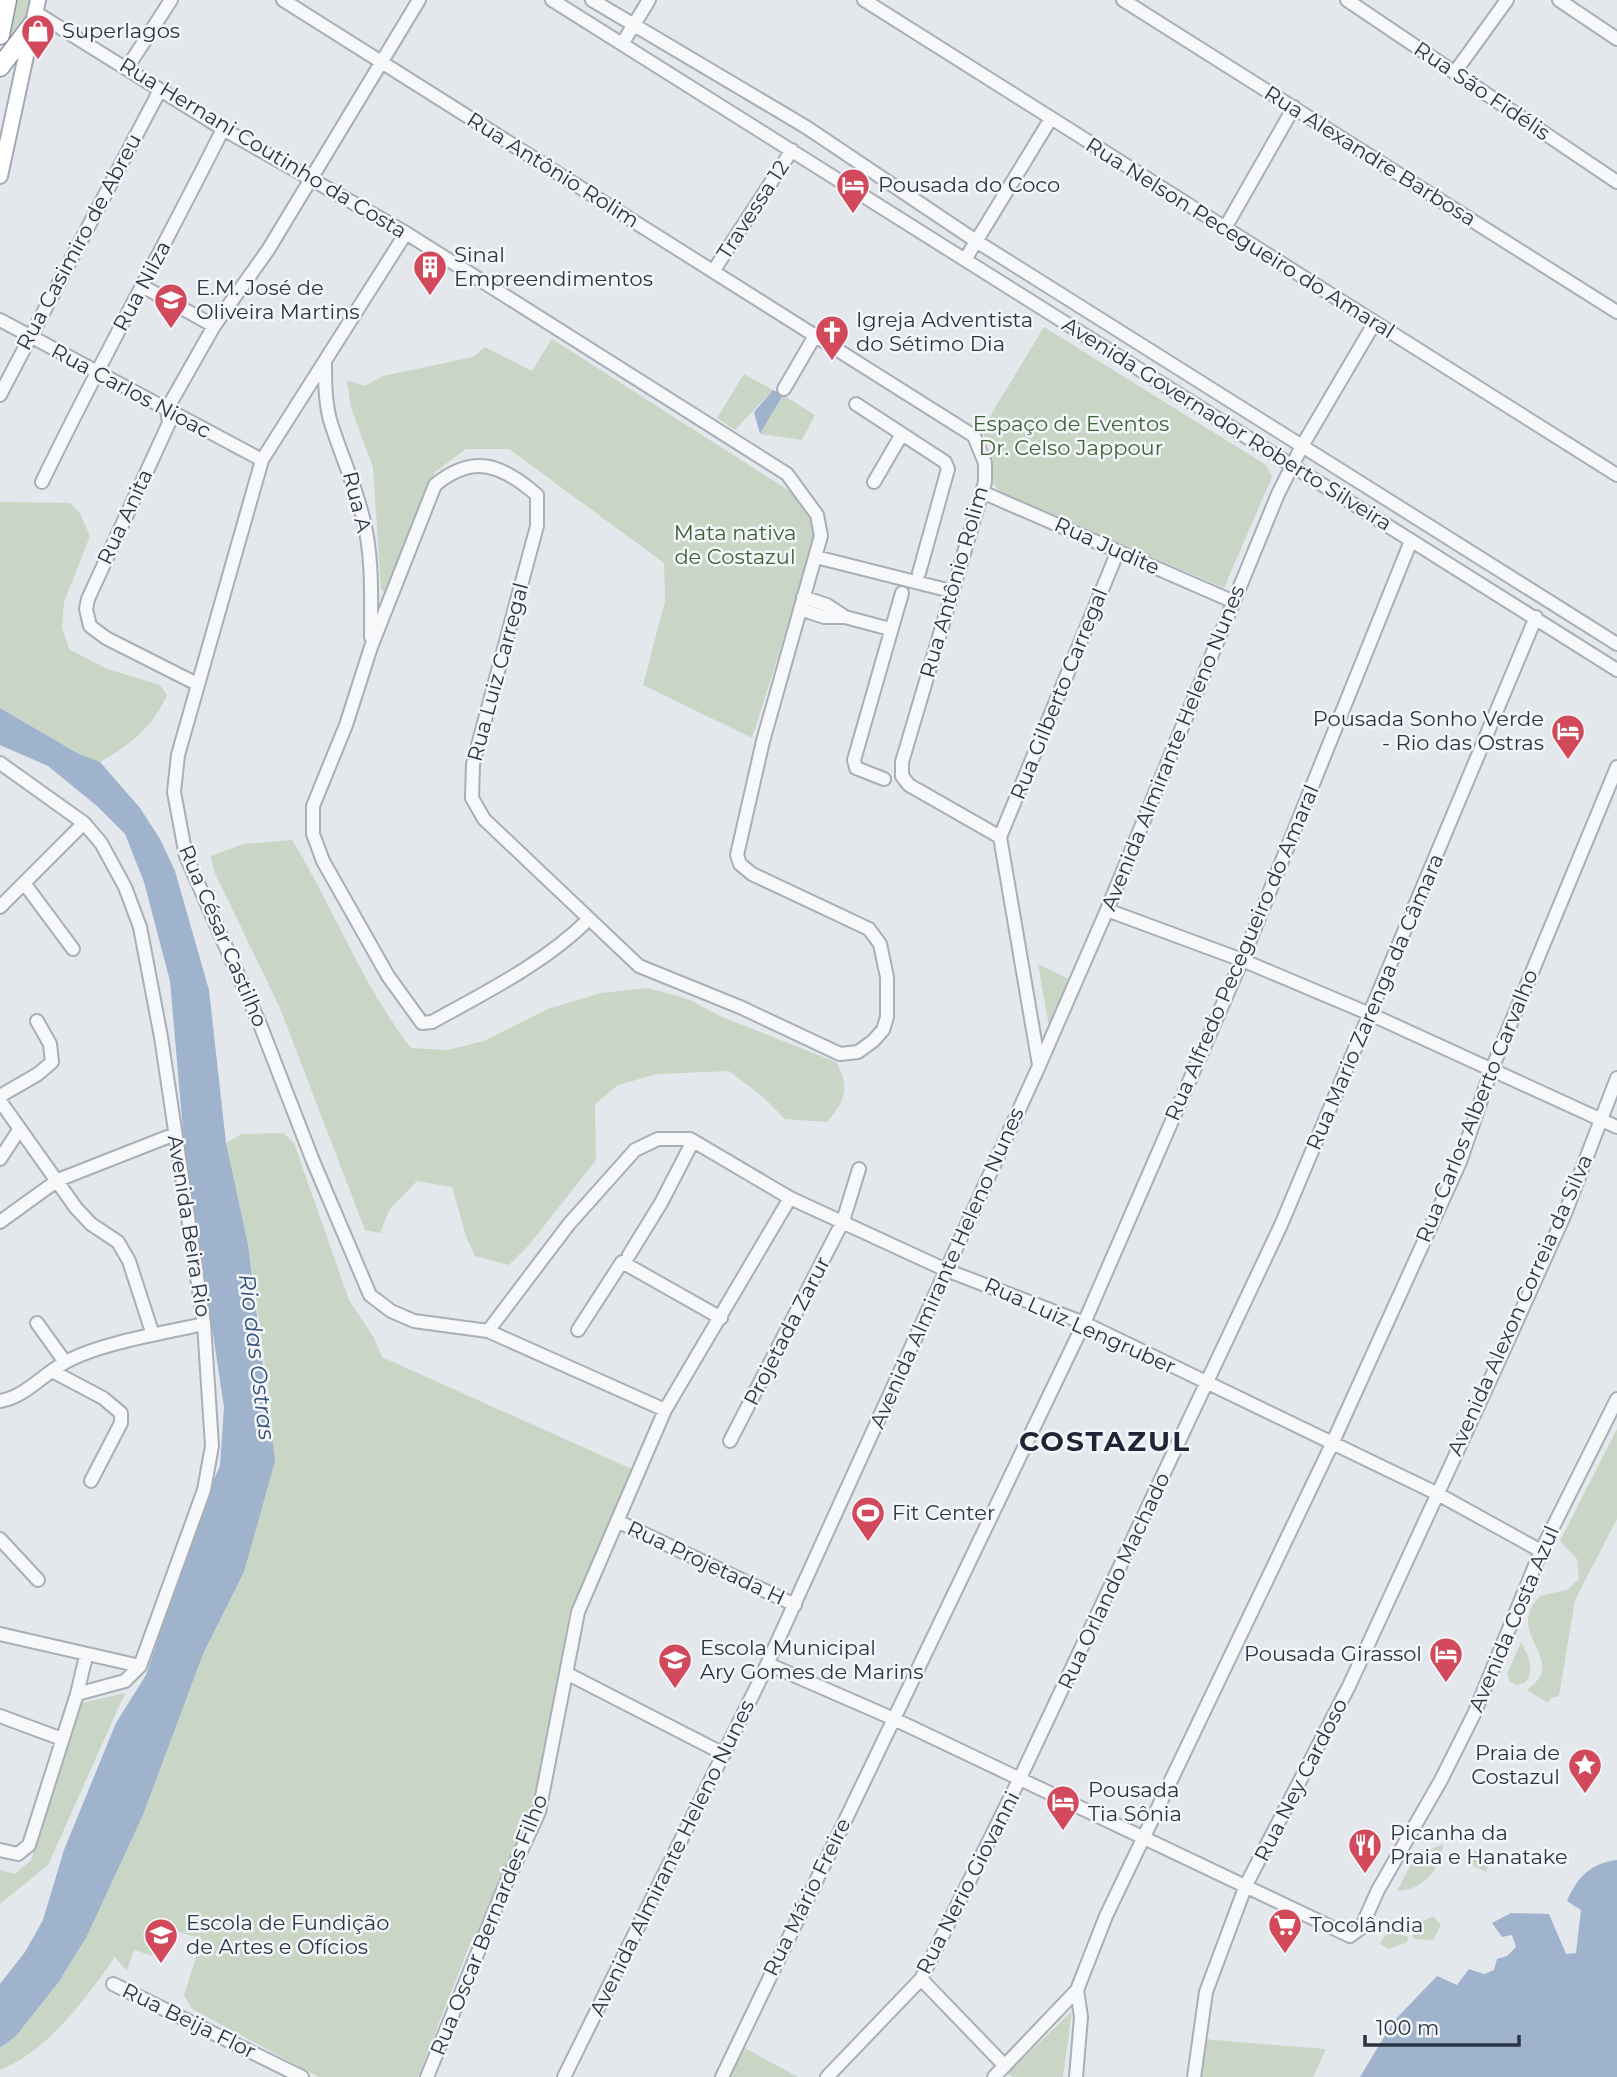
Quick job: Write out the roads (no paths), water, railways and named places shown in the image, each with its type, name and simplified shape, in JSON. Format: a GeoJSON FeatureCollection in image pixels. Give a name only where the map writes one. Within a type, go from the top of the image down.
{"type":"FeatureCollection","features":[{"type":"Feature","properties":{"kind":"highway"},"geometry":{"type":"LineString","coordinates":[[0,35],[7,0]]}},
{"type":"Feature","properties":{"kind":"highway"},"geometry":{"type":"LineString","coordinates":[[0,66],[35,12]]}},
{"type":"Feature","properties":{"kind":"main road"},"geometry":{"type":"LineString","coordinates":[[0,176],[35,12]]}},
{"type":"Feature","properties":{"kind":"street"},"geometry":{"type":"LineString","coordinates":[[127,68],[171,0]]}},
{"type":"Feature","properties":{"kind":"street","name":"Rua Antônio Rolim"},"geometry":{"type":"LineString","coordinates":[[283,0],[974,436],[985,463],[982,492],[902,762],[902,776],[909,785],[1000,837]]}},
{"type":"Feature","properties":{"kind":"street","name":"Rua Anita"},"geometry":{"type":"LineString","coordinates":[[197,684],[106,638],[90,626],[86,609],[88,598],[169,423],[167,409],[214,326],[268,250],[419,0]]}},
{"type":"Feature","properties":{"kind":"street","name":"Avenida Governador Roberto Silveira"},"geometry":{"type":"LineString","coordinates":[[552,0],[1617,670]]}},
{"type":"Feature","properties":{"kind":"street","name":"Avenida Governador Roberto Silveira"},"geometry":{"type":"LineString","coordinates":[[592,0],[806,127],[976,241],[1617,644]]}},
{"type":"Feature","properties":{"kind":"street"},"geometry":{"type":"LineString","coordinates":[[622,44],[649,0]]}},
{"type":"Feature","properties":{"kind":"street","name":"Rua Nelson Pecegueiro do Amaral"},"geometry":{"type":"LineString","coordinates":[[863,0],[884,5],[1050,120],[1617,475]]}},
{"type":"Feature","properties":{"kind":"street","name":"Rua Alexandre Barbosa"},"geometry":{"type":"LineString","coordinates":[[1123,0],[1617,312]]}},
{"type":"Feature","properties":{"kind":"street","name":"Rua São Fidélis"},"geometry":{"type":"LineString","coordinates":[[1347,0],[1617,182]]}},
{"type":"Feature","properties":{"kind":"street"},"geometry":{"type":"LineString","coordinates":[[1455,72],[1507,0]]}},
{"type":"Feature","properties":{"kind":"street"},"geometry":{"type":"LineString","coordinates":[[1559,0],[1617,39]]}},
{"type":"Feature","properties":{"kind":"street","name":"Rua Hernani Coutinho da Costa"},"geometry":{"type":"LineString","coordinates":[[35,12],[223,129],[406,233],[787,474],[817,515],[821,536],[763,741],[737,855],[740,864],[752,874],[869,929],[880,944],[887,977],[887,1017],[883,1030],[858,1052],[839,1054],[740,1007],[639,966],[565,897]]}},
{"type":"Feature","properties":{"kind":"street","name":"Rua Casimiro de Abreu"},"geometry":{"type":"LineString","coordinates":[[0,395],[28,337],[160,90]]}},
{"type":"Feature","properties":{"kind":"street"},"geometry":{"type":"LineString","coordinates":[[1224,228],[1294,107]]}},
{"type":"Feature","properties":{"kind":"street"},"geometry":{"type":"LineString","coordinates":[[966,258],[1050,120]]}},
{"type":"Feature","properties":{"kind":"street","name":"Rua Nilza"},"geometry":{"type":"LineString","coordinates":[[42,482],[95,372],[144,287],[223,129]]}},
{"type":"Feature","properties":{"kind":"street","name":"Travessa 12"},"geometry":{"type":"LineString","coordinates":[[714,270],[792,150]]}},
{"type":"Feature","properties":{"kind":"street","name":"Rua César Castilho"},"geometry":{"type":"LineString","coordinates":[[406,233],[262,460],[231,579],[197,684],[178,755],[174,792],[186,856],[257,1016],[370,1295],[414,1321],[488,1331],[665,1410]]}},
{"type":"Feature","properties":{"kind":"street"},"geometry":{"type":"LineString","coordinates":[[144,287],[214,326]]}},
{"type":"Feature","properties":{"kind":"street","name":"Rua Carlos Nioac"},"geometry":{"type":"LineString","coordinates":[[0,320],[262,460]]}},
{"type":"Feature","properties":{"kind":"street","name":"Avenida Almirante Heleno Nunes"},"geometry":{"type":"LineString","coordinates":[[564,2077],[768,1664],[1039,1066],[1107,910],[1292,464],[1375,323]]}},
{"type":"Feature","properties":{"kind":"street"},"geometry":{"type":"LineString","coordinates":[[784,389],[816,334]]}},
{"type":"Feature","properties":{"kind":"street","name":"Rua A"},"geometry":{"type":"LineString","coordinates":[[326,360],[325,394],[330,420],[351,472],[364,522],[371,590],[371,647]]}},
{"type":"Feature","properties":{"kind":"street"},"geometry":{"type":"LineString","coordinates":[[856,404],[939,456],[948,470],[919,573]]}},
{"type":"Feature","properties":{"kind":"street"},"geometry":{"type":"LineString","coordinates":[[874,482],[902,434]]}},
{"type":"Feature","properties":{"kind":"street","name":"Rua Luiz Carregal"},"geometry":{"type":"LineString","coordinates":[[371,647],[435,485],[455,469],[487,466],[503,469],[537,495],[537,526],[470,780],[472,798],[484,819],[565,897]]}},
{"type":"Feature","properties":{"kind":"street","name":"Rua Judite"},"geometry":{"type":"LineString","coordinates":[[982,492],[1233,601]]}},
{"type":"Feature","properties":{"kind":"street","name":"Rua Alfredo Pecegueiro do Amaral"},"geometry":{"type":"LineString","coordinates":[[894,1719],[1084,1323],[1242,960],[1411,541]]}},
{"type":"Feature","properties":{"kind":"street","name":"Rua Gilberto Carregal"},"geometry":{"type":"LineString","coordinates":[[1000,837],[1118,551]]}},
{"type":"Feature","properties":{"kind":"street"},"geometry":{"type":"LineString","coordinates":[[816,557],[951,591]]}},
{"type":"Feature","properties":{"kind":"street"},"geometry":{"type":"LineString","coordinates":[[884,779],[856,768],[854,763],[902,593]]}},
{"type":"Feature","properties":{"kind":"street"},"geometry":{"type":"LineString","coordinates":[[802,603],[824,617],[845,617],[890,629]]}},
{"type":"Feature","properties":{"kind":"street","name":"Rua Mario Zarenga da Câmara"},"geometry":{"type":"LineString","coordinates":[[1207,1383],[1280,1225],[1536,617]]}},
{"type":"Feature","properties":{"kind":"street"},"geometry":{"type":"LineString","coordinates":[[371,647],[346,725],[313,806],[313,834],[323,862],[418,1022],[432,1023],[495,987],[558,946],[589,919]]}},
{"type":"Feature","properties":{"kind":"street","name":"Avenida Beira Rio"},"geometry":{"type":"LineString","coordinates":[[1,765],[84,823],[101,843],[125,887],[140,927],[161,1037],[204,1324],[212,1446],[204,1490],[140,1666]]}},
{"type":"Feature","properties":{"kind":"street","name":"Rua Carlos Alberto Carvalho"},"geometry":{"type":"LineString","coordinates":[[1077,1990],[1105,1916],[1332,1444],[1460,1162],[1491,1071],[1617,767]]}},
{"type":"Feature","properties":{"kind":"street"},"geometry":{"type":"LineString","coordinates":[[0,907],[84,823]]}},
{"type":"Feature","properties":{"kind":"street"},"geometry":{"type":"LineString","coordinates":[[1000,837],[1039,1066]]}},
{"type":"Feature","properties":{"kind":"street"},"geometry":{"type":"LineString","coordinates":[[24,883],[74,949]]}},
{"type":"Feature","properties":{"kind":"street"},"geometry":{"type":"LineString","coordinates":[[1107,910],[1242,960],[1370,1014],[1617,1127]]}},
{"type":"Feature","properties":{"kind":"street"},"geometry":{"type":"LineString","coordinates":[[0,1096],[38,1074],[52,1062],[50,1044],[37,1021]]}},
{"type":"Feature","properties":{"kind":"street","name":"Avenida Alexon Correia da Silva"},"geometry":{"type":"LineString","coordinates":[[1436,1493],[1564,1216],[1617,1078]]}},
{"type":"Feature","properties":{"kind":"street"},"geometry":{"type":"LineString","coordinates":[[0,1101],[91,1224],[118,1242],[129,1261],[153,1335]]}},
{"type":"Feature","properties":{"kind":"street"},"geometry":{"type":"LineString","coordinates":[[0,1159],[19,1130]]}},
{"type":"Feature","properties":{"kind":"street"},"geometry":{"type":"LineString","coordinates":[[0,1222],[58,1180],[175,1134]]}},
{"type":"Feature","properties":{"kind":"street","name":"Rua Luiz Lengruber"},"geometry":{"type":"LineString","coordinates":[[488,1331],[569,1224],[635,1150],[658,1139],[674,1137],[693,1141],[790,1198],[946,1270],[1084,1323],[1436,1493],[1541,1551]]}},
{"type":"Feature","properties":{"kind":"street"},"geometry":{"type":"LineString","coordinates":[[629,1255],[661,1203],[693,1141]]}},
{"type":"Feature","properties":{"kind":"street","name":"Projetada Zarur"},"geometry":{"type":"LineString","coordinates":[[730,1441],[843,1221],[859,1169]]}},
{"type":"Feature","properties":{"kind":"street","name":"Rua Oscar Bernardes Filho"},"geometry":{"type":"LineString","coordinates":[[427,2077],[504,1888],[539,1812],[578,1612],[665,1410],[790,1198]]}},
{"type":"Feature","properties":{"kind":"street"},"geometry":{"type":"LineString","coordinates":[[578,1330],[622,1262],[721,1318]]}},
{"type":"Feature","properties":{"kind":"street"},"geometry":{"type":"LineString","coordinates":[[37,1323],[65,1362]]}},
{"type":"Feature","properties":{"kind":"street"},"geometry":{"type":"LineString","coordinates":[[0,1401],[22,1393],[65,1362],[153,1335],[204,1324]]}},
{"type":"Feature","properties":{"kind":"street"},"geometry":{"type":"LineString","coordinates":[[52,1371],[103,1398],[121,1413],[121,1423],[91,1481]]}},
{"type":"Feature","properties":{"kind":"street","name":"Rua Orlando Machado"},"geometry":{"type":"LineString","coordinates":[[1020,1778],[1207,1383]]}},
{"type":"Feature","properties":{"kind":"street","name":"Avenida Costa Azul"},"geometry":{"type":"LineString","coordinates":[[1246,1885],[1350,1936],[1361,1928],[1474,1714],[1541,1551],[1617,1399]]}},
{"type":"Feature","properties":{"kind":"street","name":"Rua Ney Cardoso"},"geometry":{"type":"LineString","coordinates":[[1194,2077],[1206,1992],[1246,1885],[1349,1686],[1436,1493]]}},
{"type":"Feature","properties":{"kind":"street","name":"Rua Projetada H"},"geometry":{"type":"LineString","coordinates":[[617,1521],[795,1605]]}},
{"type":"Feature","properties":{"kind":"street"},"geometry":{"type":"LineString","coordinates":[[0,1539],[38,1580]]}},
{"type":"Feature","properties":{"kind":"street"},"geometry":{"type":"LineString","coordinates":[[0,1634],[86,1656],[140,1666]]}},
{"type":"Feature","properties":{"kind":"street"},"geometry":{"type":"LineString","coordinates":[[0,1850],[18,1854],[29,1845],[77,1694],[86,1656]]}},
{"type":"Feature","properties":{"kind":"street"},"geometry":{"type":"LineString","coordinates":[[768,1664],[894,1719],[1246,1885]]}},
{"type":"Feature","properties":{"kind":"street"},"geometry":{"type":"LineString","coordinates":[[77,1694],[125,1681],[140,1666]]}},
{"type":"Feature","properties":{"kind":"street"},"geometry":{"type":"LineString","coordinates":[[566,1673],[724,1754]]}},
{"type":"Feature","properties":{"kind":"street"},"geometry":{"type":"LineString","coordinates":[[0,1716],[62,1739]]}},
{"type":"Feature","properties":{"kind":"street","name":"Rua Mário Freire"},"geometry":{"type":"LineString","coordinates":[[722,2077],[894,1719]]}},
{"type":"Feature","properties":{"kind":"street","name":"Rua Nerio Giovanni"},"geometry":{"type":"LineString","coordinates":[[827,2077],[920,1979],[1020,1778]]}},
{"type":"Feature","properties":{"kind":"street"},"geometry":{"type":"LineString","coordinates":[[920,1979],[1005,2066]]}},
{"type":"Feature","properties":{"kind":"street","name":"Rua Beija Flor"},"geometry":{"type":"LineString","coordinates":[[113,1984],[302,2077]]}},
{"type":"Feature","properties":{"kind":"street"},"geometry":{"type":"LineString","coordinates":[[994,2077],[1077,1990]]}},
{"type":"Feature","properties":{"kind":"street"},"geometry":{"type":"LineString","coordinates":[[1076,2077],[1081,2017],[1077,1990]]}},
{"type":"Feature","properties":{"kind":"water"},"geometry":{"type":"Polygon","coordinates":[[[773,390],[783,395],[760,434],[754,412],[773,390]]]}},
{"type":"Feature","properties":{"kind":"water","name":"Rio das Ostras"},"geometry":{"type":"Polygon","coordinates":[[[0,708],[79,754],[100,762],[140,808],[160,839],[175,871],[209,990],[226,1143],[248,1244],[275,1461],[244,1572],[203,1654],[143,1815],[86,1938],[58,1983],[16,2036],[0,2048],[0,1984],[25,1952],[43,1920],[64,1850],[116,1723],[146,1675],[206,1497],[220,1466],[224,1407],[184,1142],[170,981],[144,882],[125,834],[97,806],[48,766],[0,745],[0,708]]]}},
{"type":"Feature","properties":{"kind":"water"},"geometry":{"type":"Polygon","coordinates":[[[1617,1860],[1617,2077],[1360,2077],[1393,2022],[1437,1976],[1457,1985],[1469,1969],[1484,1974],[1494,1970],[1497,1959],[1507,1956],[1516,1947],[1512,1935],[1502,1937],[1492,1923],[1511,1913],[1549,1914],[1566,1954],[1576,1953],[1581,1910],[1567,1901],[1575,1885],[1592,1868],[1617,1860]]]}},
{"type":"Feature","properties":{"kind":"place","name":"Superlagos"},"geometry":{"type":"Point","coordinates":[38,61]}},
{"type":"Feature","properties":{"kind":"place","name":"Pousada do Coco"},"geometry":{"type":"Point","coordinates":[853,215]}},
{"type":"Feature","properties":{"kind":"place","name":"Sinal Empreendimentos"},"geometry":{"type":"Point","coordinates":[430,297]}},
{"type":"Feature","properties":{"kind":"place","name":"E.M. José de Oliveira Martins"},"geometry":{"type":"Point","coordinates":[171,330]}},
{"type":"Feature","properties":{"kind":"place","name":"Igreja Adventista do Sétimo Dia"},"geometry":{"type":"Point","coordinates":[832,362]}},
{"type":"Feature","properties":{"kind":"place","name":"Pousada Sonho Verde - Rio das Ostras"},"geometry":{"type":"Point","coordinates":[1568,761]}},
{"type":"Feature","properties":{"kind":"place","name":"Fit Center"},"geometry":{"type":"Point","coordinates":[868,1543]}},
{"type":"Feature","properties":{"kind":"place","name":"Pousada Girassol"},"geometry":{"type":"Point","coordinates":[1446,1684]}},
{"type":"Feature","properties":{"kind":"place","name":"Escola Municipal Ary Gomes de Marins"},"geometry":{"type":"Point","coordinates":[675,1690]}},
{"type":"Feature","properties":{"kind":"place","name":"Praia de Costazul"},"geometry":{"type":"Point","coordinates":[1585,1795]}},
{"type":"Feature","properties":{"kind":"place","name":"Pousada Tia Sônia"},"geometry":{"type":"Point","coordinates":[1063,1832]}},
{"type":"Feature","properties":{"kind":"place","name":"Picanha da Praia e Hanatake"},"geometry":{"type":"Point","coordinates":[1365,1875]}},
{"type":"Feature","properties":{"kind":"place","name":"Tocolândia"},"geometry":{"type":"Point","coordinates":[1285,1955]}},
{"type":"Feature","properties":{"kind":"place","name":"Escola de Fundição de Artes e Ofícios"},"geometry":{"type":"Point","coordinates":[161,1965]}},
{"type":"Feature","properties":{"kind":"district","name":"COSTAZUL"},"geometry":{"type":"Point","coordinates":[1105,1441]}},
{"type":"Feature","properties":{"kind":"park label","name":"Espaço de Eventos Dr. Celso Jappour"},"geometry":{"type":"Point","coordinates":[1071,436]}},
{"type":"Feature","properties":{"kind":"park label","name":"Mata nativa de Costazul"},"geometry":{"type":"Point","coordinates":[735,545]}}]}
